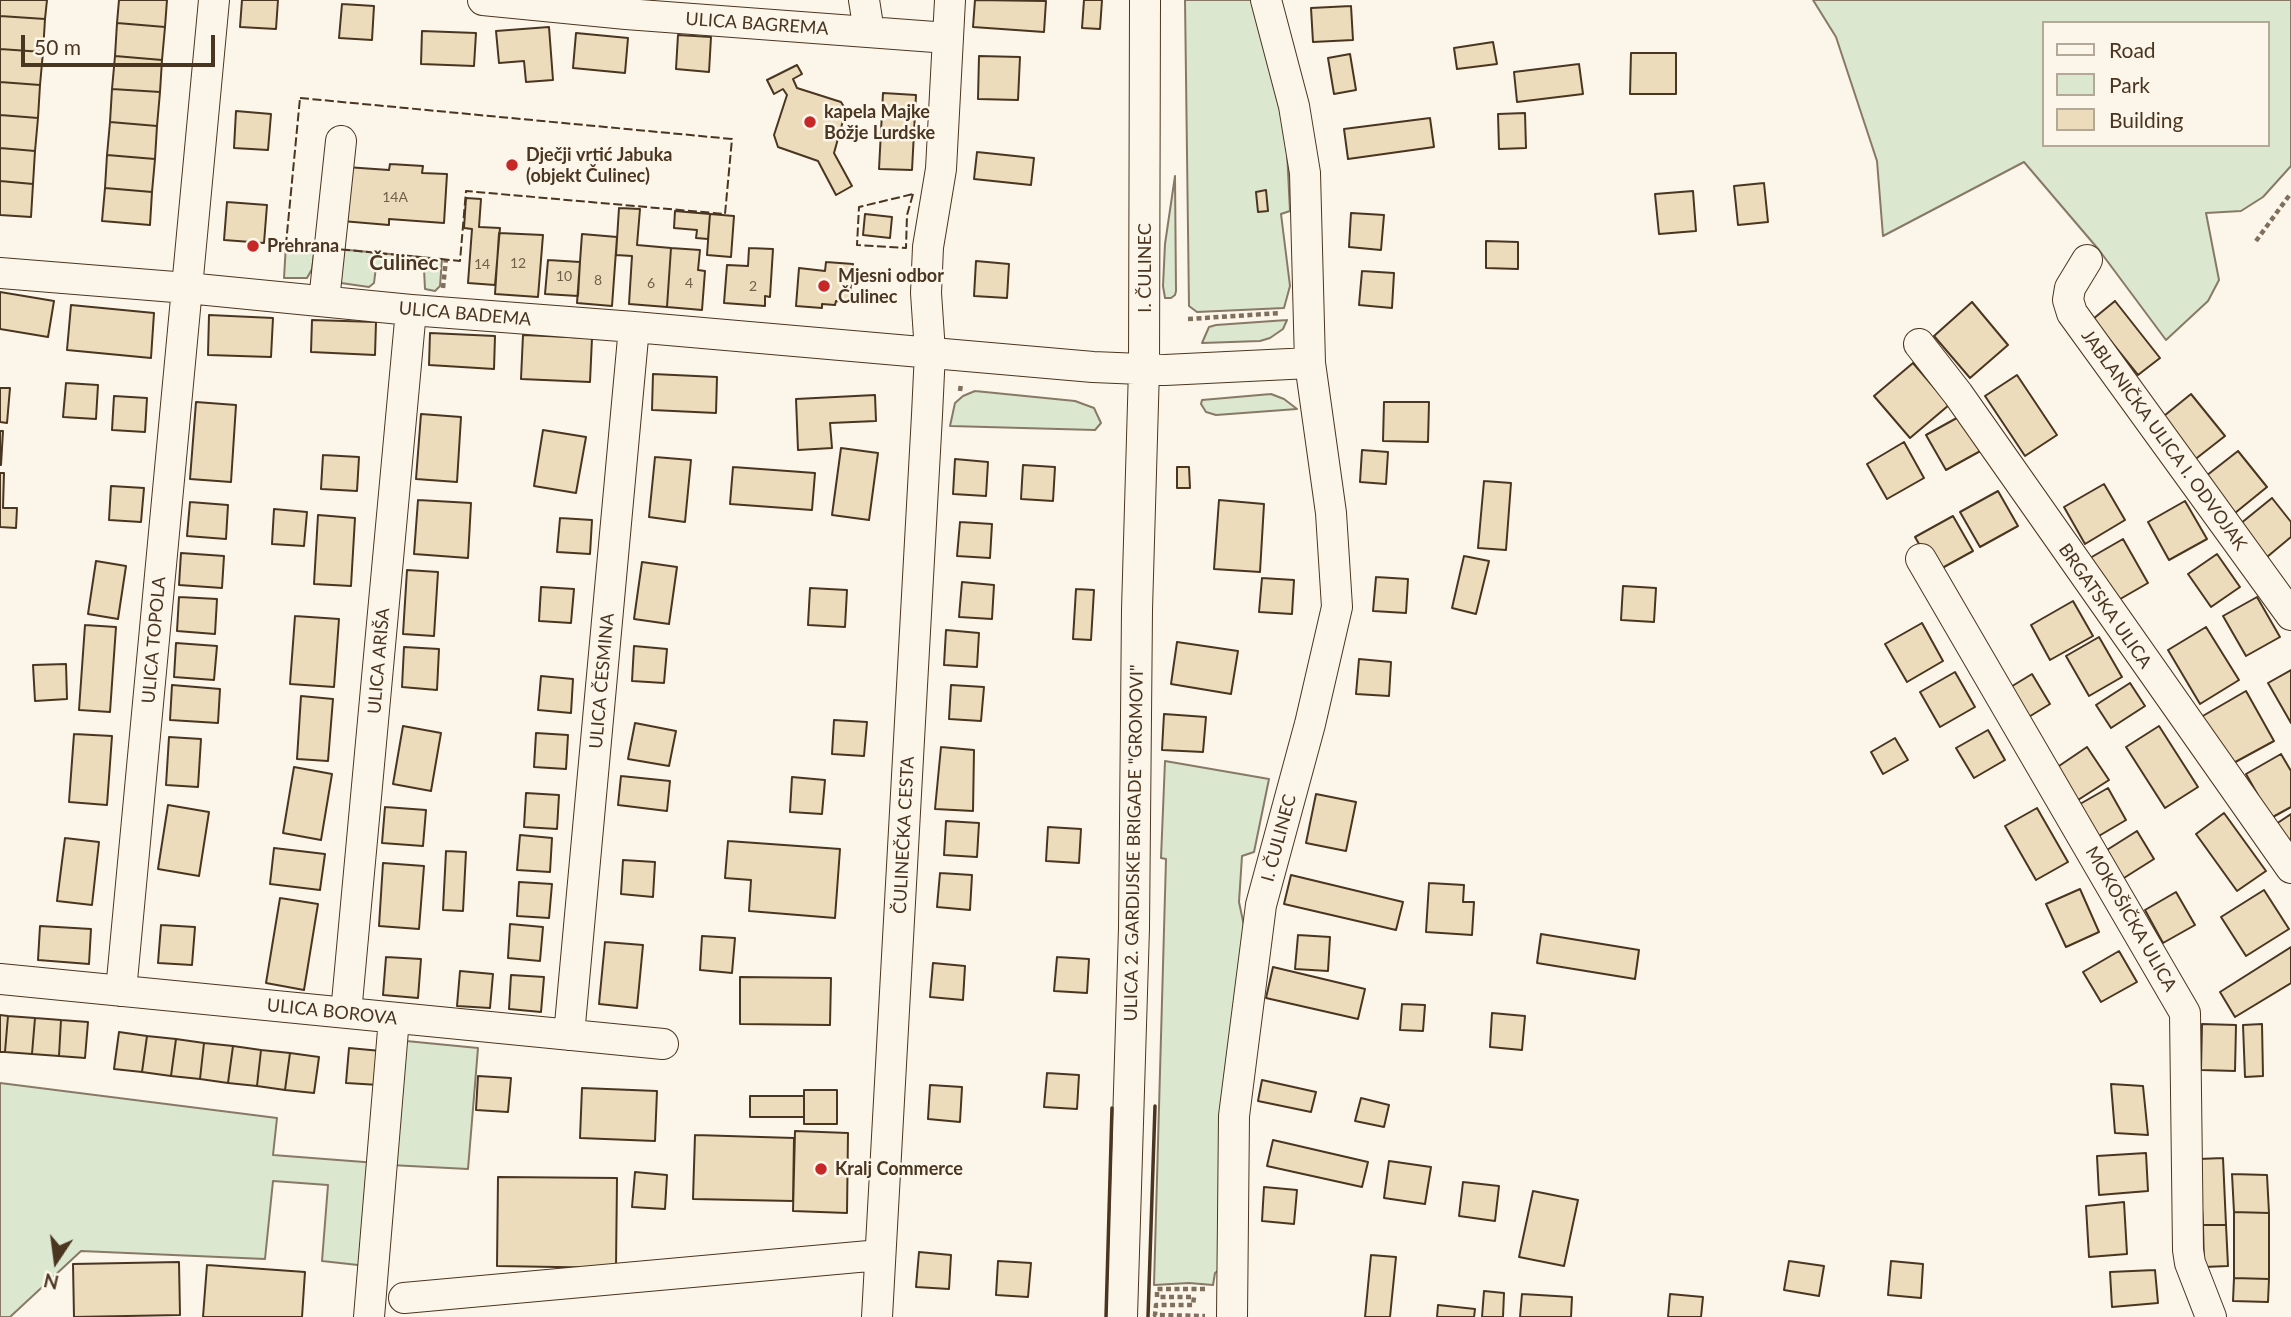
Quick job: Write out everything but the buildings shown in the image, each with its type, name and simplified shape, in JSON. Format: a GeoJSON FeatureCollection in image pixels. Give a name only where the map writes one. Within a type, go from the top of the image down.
{"type":"FeatureCollection","features":[{"type":"Feature","properties":{"kind":"street","name":"ULICA TOPOLA"},"geometry":{"type":"LineString","coordinates":[[121,991],[214,0]]}},
{"type":"Feature","properties":{"kind":"street","name":"ULICA BAGREMA"},"geometry":{"type":"LineString","coordinates":[[483,0],[626,7],[948,38]]}},
{"type":"Feature","properties":{"kind":"street"},"geometry":{"type":"LineString","coordinates":[[864,0],[869,32]]}},
{"type":"Feature","properties":{"kind":"street","name":"ČULINEČKA CESTA"},"geometry":{"type":"LineString","coordinates":[[877,1317],[930,352],[926,306],[928,247],[941,169],[950,0]]}},
{"type":"Feature","properties":{"kind":"street","name":"I. ČULINEC"},"geometry":{"type":"LineString","coordinates":[[1144,369],[1145,0]]}},
{"type":"Feature","properties":{"kind":"street","name":"I. ČULINEC"},"geometry":{"type":"LineString","coordinates":[[1232,1317],[1234,1116],[1261,905],[1310,724],[1337,607],[1331,513],[1310,363],[1305,173],[1294,106],[1266,0]]}},
{"type":"Feature","properties":{"kind":"street"},"geometry":{"type":"LineString","coordinates":[[324,302],[341,141]]}},
{"type":"Feature","properties":{"kind":"street","name":"JABLANIČKA ULICA I. ODVOJAK"},"geometry":{"type":"LineString","coordinates":[[2087,260],[2070,288],[2068,300],[2072,313],[2291,615]]}},
{"type":"Feature","properties":{"kind":"street","name":"ULICA BADEMA"},"geometry":{"type":"LineString","coordinates":[[0,273],[930,352]]}},
{"type":"Feature","properties":{"kind":"street","name":"ULICA ARIŠA"},"geometry":{"type":"LineString","coordinates":[[346,1013],[411,310]]}},
{"type":"Feature","properties":{"kind":"street","name":"ULICA ČESMINA"},"geometry":{"type":"LineString","coordinates":[[569,1035],[634,327]]}},
{"type":"Feature","properties":{"kind":"street","name":"BRGATSKA ULICA"},"geometry":{"type":"LineString","coordinates":[[1919,344],[1958,394],[2291,869]]}},
{"type":"Feature","properties":{"kind":"street"},"geometry":{"type":"LineString","coordinates":[[930,352],[1144,369],[1203,369],[1310,363]]}},
{"type":"Feature","properties":{"kind":"street","name":"ULICA 2. GARDIJSKE BRIGADE \"GROMOVI\""},"geometry":{"type":"LineString","coordinates":[[1122,1317],[1134,915],[1137,610],[1144,369]]}},
{"type":"Feature","properties":{"kind":"street","name":"MOKOŠIČKA ULICA"},"geometry":{"type":"LineString","coordinates":[[1921,559],[2185,1013],[2188,1250],[2211,1317]]}},
{"type":"Feature","properties":{"kind":"street","name":"ULICA BOROVA"},"geometry":{"type":"LineString","coordinates":[[0,979],[663,1044]]}},
{"type":"Feature","properties":{"kind":"street"},"geometry":{"type":"LineString","coordinates":[[369,1317],[394,1018]]}},
{"type":"Feature","properties":{"kind":"street"},"geometry":{"type":"LineString","coordinates":[[404,1298],[880,1255]]}},
{"type":"Feature","properties":{"kind":"path"},"geometry":{"type":"LineString","coordinates":[[2256,241],[2291,193]]}},
{"type":"Feature","properties":{"kind":"path"},"geometry":{"type":"LineString","coordinates":[[442,296],[446,259]]}},
{"type":"Feature","properties":{"kind":"path"},"geometry":{"type":"LineString","coordinates":[[1188,319],[1308,311]]}},
{"type":"Feature","properties":{"kind":"path"},"geometry":{"type":"LineString","coordinates":[[960,391],[961,384]]}},
{"type":"Feature","properties":{"kind":"path"},"geometry":{"type":"LineString","coordinates":[[1216,1289],[1157,1289],[1157,1297],[1194,1297],[1193,1305],[1156,1305],[1155,1315],[1216,1316]]}},
{"type":"Feature","properties":{"kind":"green space"},"geometry":{"type":"Polygon","coordinates":[[[1185,0],[1256,0],[1286,131],[1290,211],[1281,214],[1290,286],[1284,308],[1197,312],[1189,306],[1185,0]]]}},
{"type":"Feature","properties":{"kind":"green space"},"geometry":{"type":"Polygon","coordinates":[[[1813,0],[2291,0],[2291,166],[2263,197],[2241,211],[2206,213],[2219,280],[2208,301],[2166,340],[2099,250],[2024,162],[1883,236],[1877,161],[1836,37],[1813,0]]]}},
{"type":"Feature","properties":{"kind":"green space"},"geometry":{"type":"Polygon","coordinates":[[[1175,176],[1176,291],[1171,298],[1165,298],[1165,244],[1175,176]]]}},
{"type":"Feature","properties":{"kind":"green space"},"geometry":{"type":"Polygon","coordinates":[[[286,244],[315,247],[312,269],[307,278],[284,278],[286,244]]]}},
{"type":"Feature","properties":{"kind":"green space"},"geometry":{"type":"Polygon","coordinates":[[[338,249],[442,259],[440,286],[435,291],[425,289],[424,269],[376,267],[374,283],[369,287],[341,283],[338,249]]]}},
{"type":"Feature","properties":{"kind":"green space"},"geometry":{"type":"Polygon","coordinates":[[[1287,320],[1283,329],[1260,341],[1202,343],[1209,327],[1216,325],[1287,320]]]}},
{"type":"Feature","properties":{"kind":"green space"},"geometry":{"type":"Polygon","coordinates":[[[975,391],[1075,401],[1094,408],[1101,423],[1095,430],[950,426],[955,403],[975,391]]]}},
{"type":"Feature","properties":{"kind":"green space"},"geometry":{"type":"Polygon","coordinates":[[[1271,394],[1284,399],[1297,409],[1216,415],[1206,412],[1201,404],[1202,400],[1271,394]]]}},
{"type":"Feature","properties":{"kind":"green space"},"geometry":{"type":"Polygon","coordinates":[[[1165,761],[1269,779],[1254,852],[1242,856],[1239,902],[1247,940],[1219,1270],[1215,1273],[1213,1285],[1154,1285],[1166,859],[1161,858],[1165,761]]]}},
{"type":"Feature","properties":{"kind":"green space"},"geometry":{"type":"Polygon","coordinates":[[[396,1040],[478,1048],[468,1169],[390,1165],[396,1040]]]}},
{"type":"Feature","properties":{"kind":"green space"},"geometry":{"type":"Polygon","coordinates":[[[0,1083],[277,1118],[273,1155],[377,1163],[367,1266],[322,1261],[328,1185],[273,1181],[265,1259],[81,1251],[10,1317],[0,1317],[0,1083]]]}},
{"type":"Feature","properties":{"kind":"fence"},"geometry":{"type":"LineString","coordinates":[[300,98],[732,139],[725,214],[466,191],[460,261],[286,244],[300,98]]}},
{"type":"Feature","properties":{"kind":"fence"},"geometry":{"type":"LineString","coordinates":[[913,194],[907,215],[906,248],[857,245],[859,207],[913,194]]}},
{"type":"Feature","properties":{"kind":"wall"},"geometry":{"type":"LineString","coordinates":[[1148,1317],[1155,1106]]}},
{"type":"Feature","properties":{"kind":"wall"},"geometry":{"type":"LineString","coordinates":[[1106,1317],[1112,1108]]}},
{"type":"Feature","properties":{"kind":"place","name":"kapela Majke Božje Lurdske"},"geometry":{"type":"Point","coordinates":[810,122]}},
{"type":"Feature","properties":{"kind":"place","name":"Dječji vrtić Jabuka (objekt Čulinec)"},"geometry":{"type":"Point","coordinates":[512,165]}},
{"type":"Feature","properties":{"kind":"place","name":"Prehrana"},"geometry":{"type":"Point","coordinates":[253,246]}},
{"type":"Feature","properties":{"kind":"place","name":"Mjesni odbor Čulinec"},"geometry":{"type":"Point","coordinates":[824,286]}},
{"type":"Feature","properties":{"kind":"place","name":"Kralj Commerce"},"geometry":{"type":"Point","coordinates":[821,1169]}},
{"type":"Feature","properties":{"kind":"district","name":"Čulinec"},"geometry":{"type":"Point","coordinates":[404,263]}}]}
